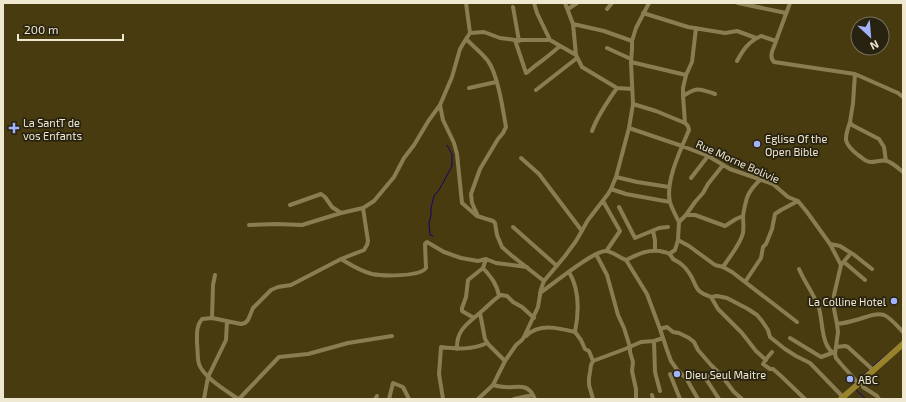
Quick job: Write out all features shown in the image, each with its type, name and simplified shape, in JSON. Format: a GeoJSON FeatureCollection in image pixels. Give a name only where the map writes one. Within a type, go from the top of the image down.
{"type":"FeatureCollection","features":[{"type":"Feature","properties":{"kind":"main road"},"geometry":{"type":"LineString","coordinates":[[842,397],[871,369],[903,344]]}},
{"type":"Feature","properties":{"kind":"street"},"geometry":{"type":"LineString","coordinates":[[249,225],[302,225],[363,208],[374,201],[394,177],[404,158],[440,105],[452,77],[460,49],[470,33],[466,3]]}},
{"type":"Feature","properties":{"kind":"street"},"geometry":{"type":"LineString","coordinates":[[534,3],[537,13],[550,40]]}},
{"type":"Feature","properties":{"kind":"street"},"geometry":{"type":"LineString","coordinates":[[565,3],[572,24],[577,57],[582,67],[617,88],[632,89]]}},
{"type":"Feature","properties":{"kind":"street"},"geometry":{"type":"LineString","coordinates":[[568,9],[577,3]]}},
{"type":"Feature","properties":{"kind":"street"},"geometry":{"type":"LineString","coordinates":[[607,9],[612,3]]}},
{"type":"Feature","properties":{"kind":"street"},"geometry":{"type":"LineString","coordinates":[[524,337],[538,307],[544,281],[557,266],[588,220],[603,201],[616,177],[629,128],[633,104],[631,60],[632,41],[636,28],[649,3]]}},
{"type":"Feature","properties":{"kind":"street"},"geometry":{"type":"LineString","coordinates":[[738,3],[786,13]]}},
{"type":"Feature","properties":{"kind":"street"},"geometry":{"type":"LineString","coordinates":[[790,3],[771,56],[774,62],[855,74],[898,93],[903,97]]}},
{"type":"Feature","properties":{"kind":"street"},"geometry":{"type":"LineString","coordinates":[[513,7],[517,40],[526,73],[547,58],[560,46]]}},
{"type":"Feature","properties":{"kind":"street"},"geometry":{"type":"LineString","coordinates":[[643,13],[688,28],[725,33],[737,32],[756,38]]}},
{"type":"Feature","properties":{"kind":"street"},"geometry":{"type":"LineString","coordinates":[[572,24],[604,31],[632,41]]}},
{"type":"Feature","properties":{"kind":"street"},"geometry":{"type":"LineString","coordinates":[[685,123],[683,88],[686,75],[692,62],[696,28]]}},
{"type":"Feature","properties":{"kind":"street"},"geometry":{"type":"LineString","coordinates":[[470,33],[484,32],[500,38],[517,40],[550,40],[577,57]]}},
{"type":"Feature","properties":{"kind":"street"},"geometry":{"type":"LineString","coordinates":[[737,61],[746,46],[756,38],[760,36],[776,40]]}},
{"type":"Feature","properties":{"kind":"street"},"geometry":{"type":"LineString","coordinates":[[466,39],[488,61],[492,68],[498,87],[506,128],[480,169],[471,194],[472,203],[477,216]]}},
{"type":"Feature","properties":{"kind":"street"},"geometry":{"type":"LineString","coordinates":[[606,48],[631,60],[686,75]]}},
{"type":"Feature","properties":{"kind":"street"},"geometry":{"type":"LineString","coordinates":[[536,90],[577,57]]}},
{"type":"Feature","properties":{"kind":"street"},"geometry":{"type":"LineString","coordinates":[[855,74],[850,122],[845,135],[848,145],[865,161],[871,162],[886,160],[903,172]]}},
{"type":"Feature","properties":{"kind":"street"},"geometry":{"type":"LineString","coordinates":[[469,88],[496,82]]}},
{"type":"Feature","properties":{"kind":"street"},"geometry":{"type":"LineString","coordinates":[[592,131],[601,111],[617,88]]}},
{"type":"Feature","properties":{"kind":"street"},"geometry":{"type":"LineString","coordinates":[[683,96],[695,89],[701,89],[716,94]]}},
{"type":"Feature","properties":{"kind":"street"},"geometry":{"type":"LineString","coordinates":[[633,104],[656,111],[685,123],[689,130],[675,164],[669,187],[670,202],[679,222],[676,250],[669,254]]}},
{"type":"Feature","properties":{"kind":"street"},"geometry":{"type":"LineString","coordinates":[[440,105],[443,120],[454,142],[457,154],[462,204],[477,216],[493,221],[502,247],[544,281]]}},
{"type":"Feature","properties":{"kind":"street"},"geometry":{"type":"LineString","coordinates":[[850,122],[852,125],[879,139],[884,147],[886,160]]}},
{"type":"Feature","properties":{"kind":"street","name":"Rue Morne Bolivie"},"geometry":{"type":"LineString","coordinates":[[629,128],[708,156],[730,169],[773,184],[788,197],[798,202],[807,212],[830,244],[842,264]]}},
{"type":"Feature","properties":{"kind":"street"},"geometry":{"type":"LineString","coordinates":[[691,178],[708,156]]}},
{"type":"Feature","properties":{"kind":"street"},"geometry":{"type":"LineString","coordinates":[[521,158],[539,174],[582,231]]}},
{"type":"Feature","properties":{"kind":"street"},"geometry":{"type":"LineString","coordinates":[[679,222],[703,193],[723,165]]}},
{"type":"Feature","properties":{"kind":"street"},"geometry":{"type":"LineString","coordinates":[[616,177],[669,187]]}},
{"type":"Feature","properties":{"kind":"street"},"geometry":{"type":"LineString","coordinates":[[723,267],[734,250],[743,231],[743,216],[748,195],[761,179]]}},
{"type":"Feature","properties":{"kind":"street"},"geometry":{"type":"LineString","coordinates":[[611,188],[626,194],[670,202]]}},
{"type":"Feature","properties":{"kind":"street"},"geometry":{"type":"LineString","coordinates":[[290,205],[321,194],[332,207],[341,213]]}},
{"type":"Feature","properties":{"kind":"street"},"geometry":{"type":"LineString","coordinates":[[540,293],[584,261],[600,252],[607,250],[620,231],[603,201]]}},
{"type":"Feature","properties":{"kind":"street"},"geometry":{"type":"LineString","coordinates":[[745,282],[761,258],[763,247],[766,244],[772,229],[775,214],[798,202]]}},
{"type":"Feature","properties":{"kind":"street"},"geometry":{"type":"LineString","coordinates":[[619,207],[635,238],[668,226]]}},
{"type":"Feature","properties":{"kind":"street"},"geometry":{"type":"LineString","coordinates":[[363,208],[368,241],[364,250],[341,259],[291,285],[278,287],[271,290],[253,308],[245,324],[212,318],[202,319],[198,323],[197,331],[199,365],[208,377],[238,399],[279,357],[308,354],[348,343],[392,336]]}},
{"type":"Feature","properties":{"kind":"street"},"geometry":{"type":"LineString","coordinates":[[686,215],[695,215],[725,226],[743,216]]}},
{"type":"Feature","properties":{"kind":"street"},"geometry":{"type":"LineString","coordinates":[[513,227],[557,266]]}},
{"type":"Feature","properties":{"kind":"street"},"geometry":{"type":"LineString","coordinates":[[653,231],[655,250]]}},
{"type":"Feature","properties":{"kind":"street"},"geometry":{"type":"LineString","coordinates":[[678,240],[715,265],[732,272],[797,322]]}},
{"type":"Feature","properties":{"kind":"street"},"geometry":{"type":"LineString","coordinates":[[341,259],[354,268],[372,274],[413,274],[424,271],[426,268],[425,244],[427,242],[444,252],[461,258],[478,261],[486,260],[496,263],[527,267]]}},
{"type":"Feature","properties":{"kind":"street"},"geometry":{"type":"LineString","coordinates":[[830,244],[840,246],[872,269]]}},
{"type":"Feature","properties":{"kind":"street"},"geometry":{"type":"LineString","coordinates":[[607,250],[626,260],[647,294],[672,361],[678,371],[686,378],[698,399]]}},
{"type":"Feature","properties":{"kind":"street"},"geometry":{"type":"LineString","coordinates":[[626,260],[639,254],[655,250],[669,254],[686,269],[697,288],[702,293],[711,297],[717,296],[727,298],[757,315],[768,330],[770,337],[785,349],[810,363],[842,397]]}},
{"type":"Feature","properties":{"kind":"street"},"geometry":{"type":"LineString","coordinates":[[596,254],[607,274],[618,315],[630,348],[632,371],[636,388],[636,399]]}},
{"type":"Feature","properties":{"kind":"street"},"geometry":{"type":"LineString","coordinates":[[834,353],[836,347],[837,324],[834,309],[834,295],[842,264],[851,254]]}},
{"type":"Feature","properties":{"kind":"street"},"geometry":{"type":"LineString","coordinates":[[474,318],[462,311],[462,308],[466,300],[468,280],[483,268],[486,260]]}},
{"type":"Feature","properties":{"kind":"street"},"geometry":{"type":"LineString","coordinates":[[842,264],[865,280]]}},
{"type":"Feature","properties":{"kind":"street"},"geometry":{"type":"LineString","coordinates":[[483,268],[492,278],[498,289],[499,296]]}},
{"type":"Feature","properties":{"kind":"street"},"geometry":{"type":"LineString","coordinates":[[799,269],[816,301],[819,310],[822,332],[828,346],[836,358],[857,382],[863,385],[863,387],[879,399]]}},
{"type":"Feature","properties":{"kind":"street"},"geometry":{"type":"LineString","coordinates":[[569,272],[572,277],[578,300],[575,332]]}},
{"type":"Feature","properties":{"kind":"street"},"geometry":{"type":"LineString","coordinates":[[212,318],[213,285],[215,275]]}},
{"type":"Feature","properties":{"kind":"street"},"geometry":{"type":"LineString","coordinates":[[457,349],[456,340],[466,324],[501,295],[506,296],[522,307],[534,318]]}},
{"type":"Feature","properties":{"kind":"street"},"geometry":{"type":"LineString","coordinates":[[711,297],[718,309],[766,360]]}},
{"type":"Feature","properties":{"kind":"street"},"geometry":{"type":"LineString","coordinates":[[480,313],[485,339],[504,361]]}},
{"type":"Feature","properties":{"kind":"street"},"geometry":{"type":"LineString","coordinates":[[837,324],[858,320],[877,314],[888,317],[903,332]]}},
{"type":"Feature","properties":{"kind":"street"},"geometry":{"type":"LineString","coordinates":[[204,399],[208,377],[226,340],[227,321]]}},
{"type":"Feature","properties":{"kind":"street"},"geometry":{"type":"LineString","coordinates":[[478,399],[493,385],[504,361],[516,345],[535,329],[545,327],[559,328],[575,332],[594,361]]}},
{"type":"Feature","properties":{"kind":"street"},"geometry":{"type":"LineString","coordinates":[[660,329],[667,328],[689,338],[694,342],[698,350],[734,392],[742,399]]}},
{"type":"Feature","properties":{"kind":"street"},"geometry":{"type":"LineString","coordinates":[[593,399],[588,378],[590,365],[594,361],[630,348],[641,342],[654,341],[663,338]]}},
{"type":"Feature","properties":{"kind":"street"},"geometry":{"type":"LineString","coordinates":[[790,338],[821,357],[834,353]]}},
{"type":"Feature","properties":{"kind":"street"},"geometry":{"type":"LineString","coordinates":[[654,341],[655,372],[660,391]]}},
{"type":"Feature","properties":{"kind":"street"},"geometry":{"type":"LineString","coordinates":[[443,399],[439,374],[441,347],[457,349],[476,348],[487,343]]}},
{"type":"Feature","properties":{"kind":"street"},"geometry":{"type":"LineString","coordinates":[[836,347],[848,347],[871,369]]}},
{"type":"Feature","properties":{"kind":"street"},"geometry":{"type":"LineString","coordinates":[[772,352],[764,364],[770,369],[773,369],[805,399]]}},
{"type":"Feature","properties":{"kind":"street"},"geometry":{"type":"LineString","coordinates":[[670,374],[680,399]]}},
{"type":"Feature","properties":{"kind":"street"},"geometry":{"type":"LineString","coordinates":[[708,376],[706,379],[719,399]]}},
{"type":"Feature","properties":{"kind":"street"},"geometry":{"type":"LineString","coordinates":[[389,399],[393,383],[403,386],[409,399]]}},
{"type":"Feature","properties":{"kind":"street"},"geometry":{"type":"LineString","coordinates":[[493,385],[499,387],[524,387],[532,392],[534,398],[514,399]]}},
{"type":"Feature","properties":{"kind":"waterway"},"geometry":{"type":"LineString","coordinates":[[433,236],[430,235],[429,223],[434,196],[439,190],[452,166],[452,154],[447,145]]}},
{"type":"Feature","properties":{"kind":"waterway"},"geometry":{"type":"LineString","coordinates":[[873,366],[898,345]]}},
{"type":"Feature","properties":{"kind":"waterway"},"geometry":{"type":"LineString","coordinates":[[858,379],[869,370]]}},
{"type":"Feature","properties":{"kind":"waterway"},"geometry":{"type":"LineString","coordinates":[[845,392],[855,382]]}},
{"type":"Feature","properties":{"kind":"waterway"},"geometry":{"type":"LineString","coordinates":[[856,390],[866,399]]}},
{"type":"Feature","properties":{"kind":"place","name":"La SantT de vos Enfants"},"geometry":{"type":"Point","coordinates":[14,128]}},
{"type":"Feature","properties":{"kind":"place","name":"Eglise Of the Open Bible"},"geometry":{"type":"Point","coordinates":[757,144]}},
{"type":"Feature","properties":{"kind":"place","name":"La Colline Hotel"},"geometry":{"type":"Point","coordinates":[894,301]}},
{"type":"Feature","properties":{"kind":"place","name":"Dieu Seul Maitre"},"geometry":{"type":"Point","coordinates":[677,374]}},
{"type":"Feature","properties":{"kind":"place","name":"ABC"},"geometry":{"type":"Point","coordinates":[850,379]}}]}
